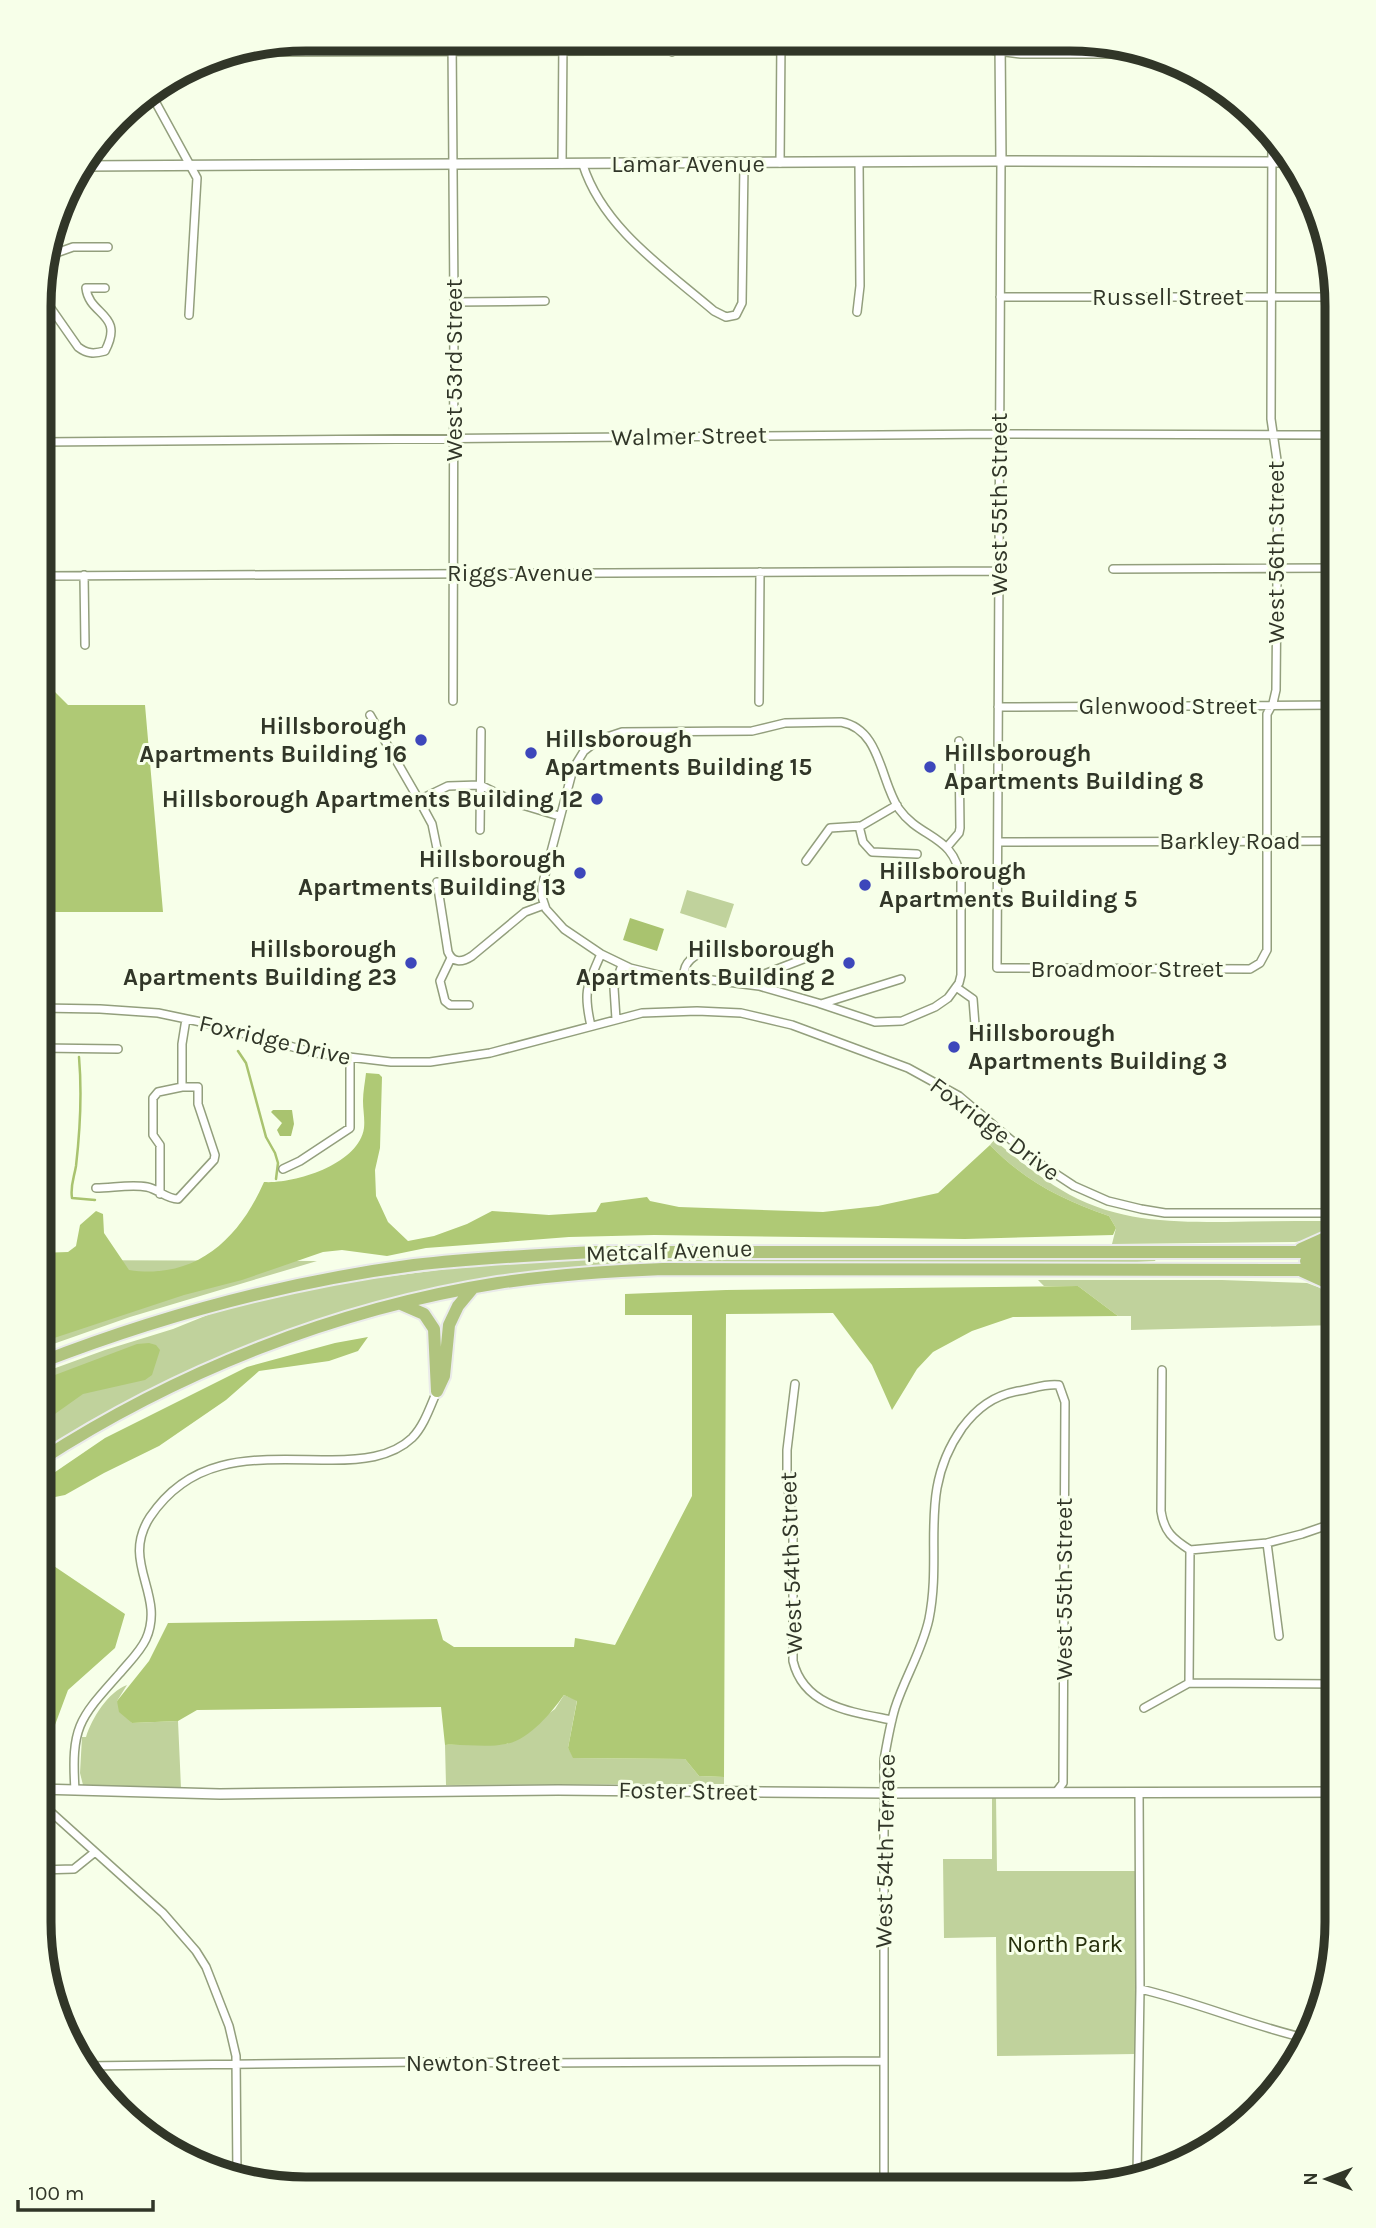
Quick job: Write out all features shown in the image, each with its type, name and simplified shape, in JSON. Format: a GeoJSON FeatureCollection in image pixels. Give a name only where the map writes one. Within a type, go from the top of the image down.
{"type":"FeatureCollection","features":[{"type":"Feature","properties":{"kind":"highway"},"geometry":{"type":"LineString","coordinates":[[1293,1252],[1325,1238]]}},
{"type":"Feature","properties":{"kind":"highway","name":"Metcalf Avenue"},"geometry":{"type":"LineString","coordinates":[[51,1359],[172,1317],[273,1290],[363,1273],[472,1259],[594,1252],[1325,1252]]}},
{"type":"Feature","properties":{"kind":"highway"},"geometry":{"type":"LineString","coordinates":[[1205,1269],[1270,1261],[1325,1260]]}},
{"type":"Feature","properties":{"kind":"highway"},"geometry":{"type":"LineString","coordinates":[[1295,1268],[1325,1281]]}},
{"type":"Feature","properties":{"kind":"highway","name":"Metcalf Avenue"},"geometry":{"type":"LineString","coordinates":[[51,1454],[113,1416],[213,1367],[294,1335],[400,1303],[473,1287],[562,1275],[663,1269],[1325,1269]]}},
{"type":"Feature","properties":{"kind":"highway"},"geometry":{"type":"LineString","coordinates":[[437,1391],[444,1376],[449,1325],[458,1306],[473,1287]]}},
{"type":"Feature","properties":{"kind":"highway"},"geometry":{"type":"LineString","coordinates":[[400,1303],[424,1314],[431,1322],[436,1336],[437,1391]]}},
{"type":"Feature","properties":{"kind":"street"},"geometry":{"type":"LineString","coordinates":[[280,52],[781,51],[780,163]]}},
{"type":"Feature","properties":{"kind":"street"},"geometry":{"type":"LineString","coordinates":[[995,51],[1021,54],[1109,54]]}},
{"type":"Feature","properties":{"kind":"street","name":"West 53rd Street"},"geometry":{"type":"LineString","coordinates":[[451,52],[454,302],[453,701]]}},
{"type":"Feature","properties":{"kind":"street"},"geometry":{"type":"LineString","coordinates":[[562,164],[563,52]]}},
{"type":"Feature","properties":{"kind":"street","name":"West 55th Street"},"geometry":{"type":"LineString","coordinates":[[997,968],[1000,52]]}},
{"type":"Feature","properties":{"kind":"street"},"geometry":{"type":"LineString","coordinates":[[154,100],[197,181],[189,315]]}},
{"type":"Feature","properties":{"kind":"street","name":"West 56th Street"},"geometry":{"type":"LineString","coordinates":[[1256,966],[1264,959],[1267,948],[1267,714],[1276,690],[1278,463],[1271,419],[1273,150]]}},
{"type":"Feature","properties":{"kind":"street","name":"Lamar Avenue"},"geometry":{"type":"LineString","coordinates":[[93,166],[1281,162]]}},
{"type":"Feature","properties":{"kind":"street"},"geometry":{"type":"LineString","coordinates":[[857,312],[860,286],[859,163]]}},
{"type":"Feature","properties":{"kind":"street"},"geometry":{"type":"LineString","coordinates":[[583,164],[601,204],[621,228],[723,317],[734,316],[743,301],[744,164]]}},
{"type":"Feature","properties":{"kind":"street"},"geometry":{"type":"LineString","coordinates":[[57,253],[73,247],[108,247]]}},
{"type":"Feature","properties":{"kind":"street"},"geometry":{"type":"LineString","coordinates":[[51,308],[85,353],[105,351],[109,343],[109,321],[106,315],[92,305],[86,295],[86,288],[105,288]]}},
{"type":"Feature","properties":{"kind":"street","name":"Russell Street"},"geometry":{"type":"LineString","coordinates":[[1000,297],[1325,297]]}},
{"type":"Feature","properties":{"kind":"street"},"geometry":{"type":"LineString","coordinates":[[454,302],[545,301]]}},
{"type":"Feature","properties":{"kind":"street","name":"Walmer Street"},"geometry":{"type":"LineString","coordinates":[[51,442],[1000,434],[1325,435]]}},
{"type":"Feature","properties":{"kind":"street"},"geometry":{"type":"LineString","coordinates":[[1113,569],[1325,568]]}},
{"type":"Feature","properties":{"kind":"street","name":"Riggs Avenue"},"geometry":{"type":"LineString","coordinates":[[51,576],[999,571]]}},
{"type":"Feature","properties":{"kind":"street"},"geometry":{"type":"LineString","coordinates":[[759,702],[760,572]]}},
{"type":"Feature","properties":{"kind":"street"},"geometry":{"type":"LineString","coordinates":[[85,575],[85,645]]}},
{"type":"Feature","properties":{"kind":"street","name":"Glenwood Street"},"geometry":{"type":"LineString","coordinates":[[998,707],[1325,705]]}},
{"type":"Feature","properties":{"kind":"street"},"geometry":{"type":"LineString","coordinates":[[370,715],[432,824],[440,863]]}},
{"type":"Feature","properties":{"kind":"street"},"geometry":{"type":"LineString","coordinates":[[841,722],[858,728],[871,744],[897,805],[910,821],[947,847],[954,857],[961,881],[961,975],[948,998],[914,1018],[893,1023],[866,1020],[786,993],[741,983],[667,977],[622,965],[556,923],[544,905],[542,886],[559,816],[576,762],[588,747],[603,737],[616,733],[755,731],[785,723],[841,722]]}},
{"type":"Feature","properties":{"kind":"street"},"geometry":{"type":"LineString","coordinates":[[480,830],[481,732]]}},
{"type":"Feature","properties":{"kind":"street"},"geometry":{"type":"LineString","coordinates":[[947,847],[960,830],[959,741]]}},
{"type":"Feature","properties":{"kind":"street"},"geometry":{"type":"LineString","coordinates":[[419,800],[448,786],[480,785],[519,804],[559,816]]}},
{"type":"Feature","properties":{"kind":"street"},"geometry":{"type":"LineString","coordinates":[[806,861],[830,828],[859,827],[897,805]]}},
{"type":"Feature","properties":{"kind":"street"},"geometry":{"type":"LineString","coordinates":[[859,827],[866,846],[873,852],[917,854]]}},
{"type":"Feature","properties":{"kind":"street","name":"Barkley Road"},"geometry":{"type":"LineString","coordinates":[[998,842],[1325,841]]}},
{"type":"Feature","properties":{"kind":"street"},"geometry":{"type":"LineString","coordinates":[[437,882],[448,952],[451,958],[460,961],[472,956],[525,912],[544,905]]}},
{"type":"Feature","properties":{"kind":"street"},"geometry":{"type":"LineString","coordinates":[[684,978],[683,970],[687,961],[718,944]]}},
{"type":"Feature","properties":{"kind":"street"},"geometry":{"type":"LineString","coordinates":[[591,1026],[586,990],[601,954]]}},
{"type":"Feature","properties":{"kind":"street"},"geometry":{"type":"LineString","coordinates":[[451,958],[440,981],[445,1001],[450,1005],[469,1005]]}},
{"type":"Feature","properties":{"kind":"street"},"geometry":{"type":"LineString","coordinates":[[741,983],[806,958]]}},
{"type":"Feature","properties":{"kind":"street"},"geometry":{"type":"LineString","coordinates":[[616,1019],[614,988],[622,965]]}},
{"type":"Feature","properties":{"kind":"street","name":"Broadmoor Street"},"geometry":{"type":"LineString","coordinates":[[997,968],[1248,969],[1256,966]]}},
{"type":"Feature","properties":{"kind":"street"},"geometry":{"type":"LineString","coordinates":[[821,1004],[901,979]]}},
{"type":"Feature","properties":{"kind":"street"},"geometry":{"type":"LineString","coordinates":[[956,987],[973,999],[975,1025]]}},
{"type":"Feature","properties":{"kind":"street","name":"Foxridge Drive"},"geometry":{"type":"LineString","coordinates":[[51,1008],[132,1011],[186,1019],[298,1049],[391,1062],[458,1059],[490,1053],[648,1012],[741,1013],[792,1026],[908,1068],[941,1085],[975,1108],[1049,1171],[1084,1192],[1116,1203],[1165,1213],[1325,1213]]}},
{"type":"Feature","properties":{"kind":"street"},"geometry":{"type":"LineString","coordinates":[[182,1087],[182,1044],[186,1019]]}},
{"type":"Feature","properties":{"kind":"street"},"geometry":{"type":"LineString","coordinates":[[51,1048],[118,1049]]}},
{"type":"Feature","properties":{"kind":"street"},"geometry":{"type":"LineString","coordinates":[[283,1169],[350,1128],[350,1058]]}},
{"type":"Feature","properties":{"kind":"street"},"geometry":{"type":"LineString","coordinates":[[96,1188],[149,1187],[160,1194],[178,1199],[214,1160],[215,1155],[198,1104],[198,1087],[158,1092],[153,1098],[153,1135],[160,1144],[160,1194]]}},
{"type":"Feature","properties":{"kind":"street"},"geometry":{"type":"LineString","coordinates":[[1162,1370],[1161,1511],[1163,1524],[1169,1534],[1190,1550],[1267,1543],[1325,1526]]}},
{"type":"Feature","properties":{"kind":"street","name":"West 54th Terrace"},"geometry":{"type":"LineString","coordinates":[[884,2177],[884,1760],[892,1720],[923,1642],[929,1619],[933,1588],[934,1495],[937,1478],[946,1455],[968,1420],[989,1401],[1008,1393],[1050,1383],[1059,1385]]}},
{"type":"Feature","properties":{"kind":"street","name":"West 54th Street"},"geometry":{"type":"LineString","coordinates":[[794,1384],[787,1450],[787,1479],[793,1528],[793,1661],[796,1674],[802,1684],[819,1699],[892,1720]]}},
{"type":"Feature","properties":{"kind":"street","name":"West 55th Street"},"geometry":{"type":"LineString","coordinates":[[1057,1791],[1063,1783],[1065,1402],[1059,1385]]}},
{"type":"Feature","properties":{"kind":"street"},"geometry":{"type":"LineString","coordinates":[[75,1790],[75,1744],[79,1725],[88,1708],[140,1649],[149,1632],[151,1606],[140,1566],[139,1547],[143,1530],[160,1504],[183,1482],[225,1463],[264,1460],[360,1460],[391,1451],[412,1437],[429,1411],[437,1391]]}},
{"type":"Feature","properties":{"kind":"street"},"geometry":{"type":"LineString","coordinates":[[1267,1543],[1279,1636]]}},
{"type":"Feature","properties":{"kind":"street"},"geometry":{"type":"LineString","coordinates":[[1189,1683],[1190,1550]]}},
{"type":"Feature","properties":{"kind":"street"},"geometry":{"type":"LineString","coordinates":[[1144,1708],[1189,1683],[1325,1684]]}},
{"type":"Feature","properties":{"kind":"street","name":"Foster Street"},"geometry":{"type":"LineString","coordinates":[[51,1789],[220,1794],[558,1790],[884,1793],[1325,1792]]}},
{"type":"Feature","properties":{"kind":"street"},"geometry":{"type":"LineString","coordinates":[[1138,2168],[1139,1792]]}},
{"type":"Feature","properties":{"kind":"street"},"geometry":{"type":"LineString","coordinates":[[51,1812],[163,1913],[196,1951],[206,1967],[232,2036],[237,2064],[237,2168]]}},
{"type":"Feature","properties":{"kind":"street"},"geometry":{"type":"LineString","coordinates":[[51,1870],[75,1869],[95,1852]]}},
{"type":"Feature","properties":{"kind":"street"},"geometry":{"type":"LineString","coordinates":[[1140,1990],[1298,2036]]}},
{"type":"Feature","properties":{"kind":"street","name":"Newton Street"},"geometry":{"type":"LineString","coordinates":[[95,2066],[883,2061]]}},
{"type":"Feature","properties":{"kind":"green space"},"geometry":{"type":"Polygon","coordinates":[[[687,890],[734,904],[726,928],[680,913],[687,890]]]}},
{"type":"Feature","properties":{"kind":"green space"},"geometry":{"type":"Polygon","coordinates":[[[994,1140],[1056,1187],[1096,1207],[1114,1212],[1169,1221],[1324,1221],[1325,1225],[1317,1236],[1295,1242],[1112,1244],[1116,1228],[1109,1216],[1060,1196],[1031,1179],[990,1145],[994,1140]]]}},
{"type":"Feature","properties":{"kind":"green space"},"geometry":{"type":"Polygon","coordinates":[[[1157,1257],[1155,1261],[1101,1264],[591,1268],[312,1323],[240,1349],[158,1385],[51,1445],[51,1370],[173,1329],[220,1310],[361,1280],[485,1264],[605,1259],[1157,1257]]]}},
{"type":"Feature","properties":{"kind":"green space"},"geometry":{"type":"Polygon","coordinates":[[[51,1260],[317,1261],[130,1317],[51,1345],[51,1260]]]}},
{"type":"Feature","properties":{"kind":"green space"},"geometry":{"type":"Polygon","coordinates":[[[1038,1280],[1307,1283],[1325,1291],[1325,1325],[1131,1330],[1131,1316],[1118,1316],[1078,1286],[1044,1286],[1038,1280]]]}},
{"type":"Feature","properties":{"kind":"green space"},"geometry":{"type":"Polygon","coordinates":[[[127,1685],[117,1701],[132,1723],[178,1721],[181,1788],[89,1788],[83,1785],[80,1773],[82,1737],[86,1737],[92,1722],[113,1693],[127,1685]]]}},
{"type":"Feature","properties":{"kind":"green space"},"geometry":{"type":"Polygon","coordinates":[[[564,1695],[577,1700],[568,1748],[574,1758],[685,1759],[699,1776],[724,1777],[724,1784],[446,1785],[445,1745],[507,1744],[555,1709],[564,1695]]]}},
{"type":"Feature","properties":{"kind":"green space","name":"North Park"},"geometry":{"type":"Polygon","coordinates":[[[992,1796],[996,1796],[997,1871],[1135,1871],[1135,2054],[997,2056],[996,1937],[944,1938],[943,1859],[992,1859],[992,1796]]]}},
{"type":"Feature","properties":{"kind":"shaded area"},"geometry":{"type":"Polygon","coordinates":[[[51,688],[68,705],[145,705],[163,912],[51,912],[51,688]]]}},
{"type":"Feature","properties":{"kind":"shaded area"},"geometry":{"type":"Polygon","coordinates":[[[630,918],[664,929],[657,951],[623,940],[630,918]]]}},
{"type":"Feature","properties":{"kind":"shaded area"},"geometry":{"type":"Polygon","coordinates":[[[366,1073],[379,1074],[382,1077],[380,1148],[375,1170],[376,1196],[388,1222],[408,1241],[434,1236],[492,1211],[549,1215],[596,1212],[601,1203],[647,1197],[650,1201],[679,1207],[823,1212],[878,1206],[938,1193],[990,1145],[1017,1169],[1045,1188],[1109,1216],[1116,1228],[1113,1235],[965,1239],[654,1235],[569,1237],[426,1248],[387,1256],[342,1250],[323,1252],[51,1339],[51,1253],[68,1252],[76,1246],[80,1225],[96,1211],[103,1214],[104,1233],[129,1270],[153,1271],[195,1262],[228,1238],[254,1203],[264,1182],[308,1175],[324,1169],[351,1152],[360,1141],[364,1128],[366,1073]]]}},
{"type":"Feature","properties":{"kind":"shaded area"},"geometry":{"type":"Polygon","coordinates":[[[292,1110],[294,1124],[291,1136],[280,1136],[277,1130],[282,1123],[271,1112],[292,1110]]]}},
{"type":"Feature","properties":{"kind":"shaded area"},"geometry":{"type":"Polygon","coordinates":[[[1078,1286],[1118,1316],[1013,1317],[972,1331],[933,1352],[917,1369],[892,1410],[872,1365],[833,1313],[726,1314],[724,1777],[699,1776],[685,1759],[573,1758],[568,1748],[577,1701],[564,1695],[546,1717],[523,1737],[506,1744],[491,1746],[445,1745],[441,1707],[197,1710],[178,1721],[132,1723],[119,1712],[117,1701],[149,1661],[168,1623],[437,1619],[443,1640],[454,1647],[574,1647],[575,1638],[615,1645],[692,1496],[692,1315],[625,1315],[625,1294],[726,1290],[1078,1286]]]}},
{"type":"Feature","properties":{"kind":"shaded area"},"geometry":{"type":"Polygon","coordinates":[[[368,1337],[358,1351],[329,1361],[259,1371],[226,1400],[159,1446],[65,1495],[51,1498],[51,1475],[105,1438],[247,1367],[335,1343],[368,1337]]]}},
{"type":"Feature","properties":{"kind":"shaded area"},"geometry":{"type":"Polygon","coordinates":[[[149,1343],[160,1350],[152,1375],[145,1380],[83,1394],[51,1416],[51,1376],[137,1344],[149,1343]]]}},
{"type":"Feature","properties":{"kind":"shaded area"},"geometry":{"type":"Polygon","coordinates":[[[51,1564],[125,1614],[115,1648],[68,1690],[51,1736],[51,1564]]]}},
{"type":"Feature","properties":{"kind":"waterway"},"geometry":{"type":"LineString","coordinates":[[238,1051],[246,1063],[266,1137],[278,1163],[276,1179]]}},
{"type":"Feature","properties":{"kind":"waterway"},"geometry":{"type":"LineString","coordinates":[[79,1057],[79,1125],[72,1198],[95,1200]]}},
{"type":"Feature","properties":{"kind":"place","name":"Hillsborough Apartments Building 16"},"geometry":{"type":"Point","coordinates":[421,740]}},
{"type":"Feature","properties":{"kind":"place","name":"Hillsborough Apartments Building 15"},"geometry":{"type":"Point","coordinates":[531,753]}},
{"type":"Feature","properties":{"kind":"place","name":"Hillsborough Apartments Building 8"},"geometry":{"type":"Point","coordinates":[930,767]}},
{"type":"Feature","properties":{"kind":"place","name":"Hillsborough Apartments Building 12"},"geometry":{"type":"Point","coordinates":[597,799]}},
{"type":"Feature","properties":{"kind":"place","name":"Hillsborough Apartments Building 13"},"geometry":{"type":"Point","coordinates":[580,873]}},
{"type":"Feature","properties":{"kind":"place","name":"Hillsborough Apartments Building 5"},"geometry":{"type":"Point","coordinates":[865,885]}},
{"type":"Feature","properties":{"kind":"place","name":"Hillsborough Apartments Building 23"},"geometry":{"type":"Point","coordinates":[411,963]}},
{"type":"Feature","properties":{"kind":"place","name":"Hillsborough Apartments Building 2"},"geometry":{"type":"Point","coordinates":[849,963]}},
{"type":"Feature","properties":{"kind":"place","name":"Hillsborough Apartments Building 3"},"geometry":{"type":"Point","coordinates":[954,1047]}}]}
